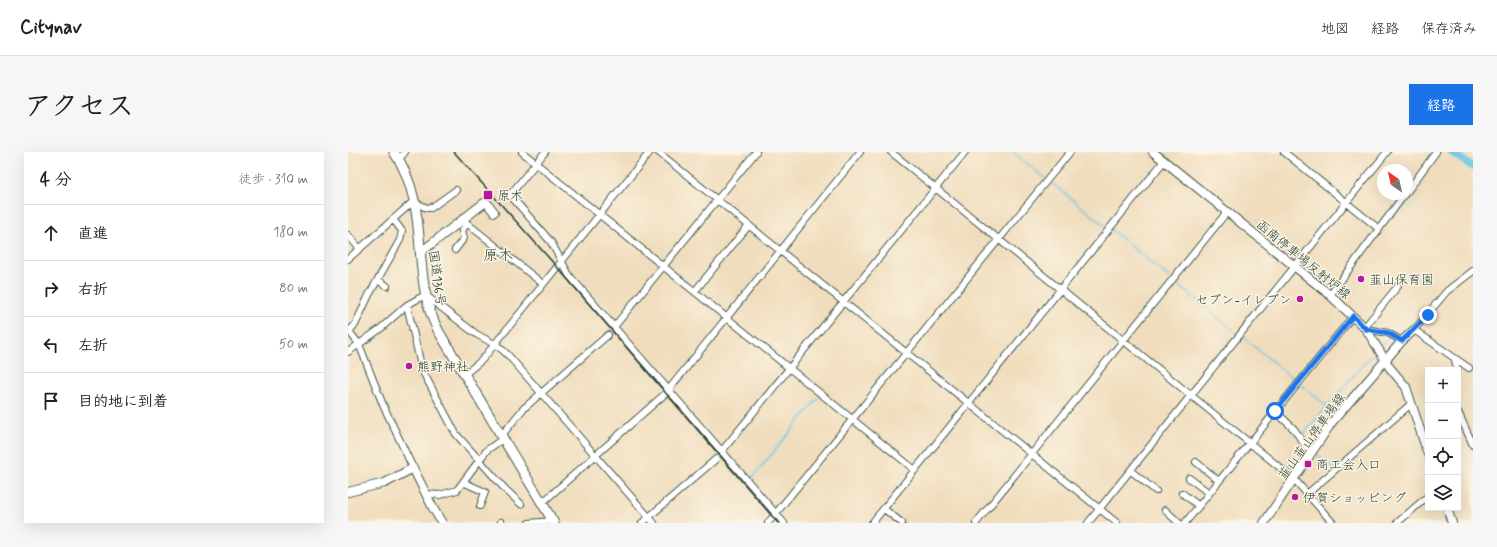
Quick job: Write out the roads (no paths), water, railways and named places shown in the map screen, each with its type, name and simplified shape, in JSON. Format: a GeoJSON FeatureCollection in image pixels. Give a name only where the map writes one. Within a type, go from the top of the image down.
{"type":"FeatureCollection","features":[{"type":"Feature","properties":{"kind":"highway","name":"国道136号"},"geometry":{"type":"LineString","coordinates":[[399,154],[416,201],[425,295],[434,324],[554,522]]}},
{"type":"Feature","properties":{"kind":"main road","name":"函南停車場反射炉線"},"geometry":{"type":"LineString","coordinates":[[1153,152],[1330,295],[1365,328],[1385,360],[1406,387],[1425,445]]}},
{"type":"Feature","properties":{"kind":"main road"},"geometry":{"type":"LineString","coordinates":[[421,252],[465,221],[485,203],[494,212]]}},
{"type":"Feature","properties":{"kind":"main road","name":"韮山韮山停車場線"},"geometry":{"type":"LineString","coordinates":[[1264,523],[1332,422],[1385,360],[1414,330]]}},
{"type":"Feature","properties":{"kind":"main road"},"geometry":{"type":"LineString","coordinates":[[348,492],[385,483],[413,468],[442,523]]}},
{"type":"Feature","properties":{"kind":"main road"},"geometry":{"type":"LineString","coordinates":[[1448,511],[1452,523]]}},
{"type":"Feature","properties":{"kind":"street"},"geometry":{"type":"LineString","coordinates":[[522,152],[915,470]]}},
{"type":"Feature","properties":{"kind":"street"},"geometry":{"type":"LineString","coordinates":[[545,152],[510,195],[551,242],[569,275],[784,523]]}},
{"type":"Feature","properties":{"kind":"street"},"geometry":{"type":"LineString","coordinates":[[465,374],[479,363],[650,152]]}},
{"type":"Feature","properties":{"kind":"street"},"geometry":{"type":"LineString","coordinates":[[658,152],[1117,523]]}},
{"type":"Feature","properties":{"kind":"street"},"geometry":{"type":"LineString","coordinates":[[614,327],[756,152]]}},
{"type":"Feature","properties":{"kind":"street"},"geometry":{"type":"LineString","coordinates":[[543,502],[669,390],[726,317],[860,152]]}},
{"type":"Feature","properties":{"kind":"street"},"geometry":{"type":"LineString","coordinates":[[892,152],[1294,478],[1333,523]]}},
{"type":"Feature","properties":{"kind":"street"},"geometry":{"type":"LineString","coordinates":[[722,451],[965,152]]}},
{"type":"Feature","properties":{"kind":"street"},"geometry":{"type":"LineString","coordinates":[[768,523],[1070,152]]}},
{"type":"Feature","properties":{"kind":"street"},"geometry":{"type":"LineString","coordinates":[[1284,152],[1379,229]]}},
{"type":"Feature","properties":{"kind":"street"},"geometry":{"type":"LineString","coordinates":[[1088,523],[1387,152]]}},
{"type":"Feature","properties":{"kind":"street"},"geometry":{"type":"LineString","coordinates":[[1413,183],[1436,152]]}},
{"type":"Feature","properties":{"kind":"street"},"geometry":{"type":"LineString","coordinates":[[872,523],[1164,161]]}},
{"type":"Feature","properties":{"kind":"street"},"geometry":{"type":"LineString","coordinates":[[348,260],[393,219],[416,201],[427,208],[431,208],[456,190]]}},
{"type":"Feature","properties":{"kind":"street"},"geometry":{"type":"LineString","coordinates":[[1330,295],[1401,200]]}},
{"type":"Feature","properties":{"kind":"street"},"geometry":{"type":"LineString","coordinates":[[976,523],[1227,212]]}},
{"type":"Feature","properties":{"kind":"street"},"geometry":{"type":"LineString","coordinates":[[393,219],[402,231],[397,246],[369,295],[355,325],[348,330],[359,344],[383,405],[413,468]]}},
{"type":"Feature","properties":{"kind":"street"},"geometry":{"type":"LineString","coordinates":[[455,250],[464,238],[462,230],[465,221],[543,284]]}},
{"type":"Feature","properties":{"kind":"street"},"geometry":{"type":"LineString","coordinates":[[695,291],[749,225]]}},
{"type":"Feature","properties":{"kind":"street"},"geometry":{"type":"LineString","coordinates":[[348,235],[360,249]]}},
{"type":"Feature","properties":{"kind":"street"},"geometry":{"type":"LineString","coordinates":[[1469,368],[1455,360],[1414,330],[1447,291],[1473,271]]}},
{"type":"Feature","properties":{"kind":"street"},"geometry":{"type":"LineString","coordinates":[[378,280],[387,287]]}},
{"type":"Feature","properties":{"kind":"street"},"geometry":{"type":"LineString","coordinates":[[1398,286],[1365,328],[1388,333],[1402,341]]}},
{"type":"Feature","properties":{"kind":"street"},"geometry":{"type":"LineString","coordinates":[[348,352],[380,330],[407,305],[425,295],[476,334],[494,344],[508,355],[654,523]]}},
{"type":"Feature","properties":{"kind":"street"},"geometry":{"type":"LineString","coordinates":[[407,305],[425,376],[456,434],[521,504]]}},
{"type":"Feature","properties":{"kind":"street"},"geometry":{"type":"LineString","coordinates":[[1185,523],[1353,316]]}},
{"type":"Feature","properties":{"kind":"street"},"geometry":{"type":"LineString","coordinates":[[426,494],[437,495],[454,491],[463,482],[479,460],[503,436],[523,409],[608,335]]}},
{"type":"Feature","properties":{"kind":"street"},"geometry":{"type":"LineString","coordinates":[[1455,360],[1456,367]]}},
{"type":"Feature","properties":{"kind":"street"},"geometry":{"type":"LineString","coordinates":[[1307,494],[1411,404]]}},
{"type":"Feature","properties":{"kind":"street"},"geometry":{"type":"LineString","coordinates":[[1275,411],[1294,429],[1311,454]]}},
{"type":"Feature","properties":{"kind":"street"},"geometry":{"type":"LineString","coordinates":[[1461,419],[1473,445]]}},
{"type":"Feature","properties":{"kind":"street"},"geometry":{"type":"LineString","coordinates":[[642,523],[716,459]]}},
{"type":"Feature","properties":{"kind":"street"},"geometry":{"type":"LineString","coordinates":[[1196,462],[1219,480]]}},
{"type":"Feature","properties":{"kind":"street"},"geometry":{"type":"LineString","coordinates":[[1131,471],[1156,491]]}},
{"type":"Feature","properties":{"kind":"street"},"geometry":{"type":"LineString","coordinates":[[1189,478],[1209,493]]}},
{"type":"Feature","properties":{"kind":"street"},"geometry":{"type":"LineString","coordinates":[[463,482],[486,492],[480,506]]}},
{"type":"Feature","properties":{"kind":"street"},"geometry":{"type":"LineString","coordinates":[[1182,492],[1199,506]]}},
{"type":"Feature","properties":{"kind":"street"},"geometry":{"type":"LineString","coordinates":[[1397,523],[1425,499]]}},
{"type":"Feature","properties":{"kind":"street"},"geometry":{"type":"LineString","coordinates":[[884,509],[902,523]]}},
{"type":"Feature","properties":{"kind":"street"},"geometry":{"type":"LineString","coordinates":[[1165,510],[1179,523]]}},
{"type":"Feature","properties":{"kind":"street"},"geometry":{"type":"LineString","coordinates":[[529,523],[554,522]]}},
{"type":"Feature","properties":{"kind":"waterway"},"geometry":{"type":"LineString","coordinates":[[1013,152],[1045,178]]}},
{"type":"Feature","properties":{"kind":"waterway"},"geometry":{"type":"LineString","coordinates":[[1451,152],[1473,167]]}},
{"type":"Feature","properties":{"kind":"waterway"},"geometry":{"type":"LineString","coordinates":[[1048,180],[1108,228]]}},
{"type":"Feature","properties":{"kind":"waterway"},"geometry":{"type":"LineString","coordinates":[[1111,230],[1170,278]]}},
{"type":"Feature","properties":{"kind":"waterway"},"geometry":{"type":"LineString","coordinates":[[1173,281],[1233,330]]}},
{"type":"Feature","properties":{"kind":"waterway"},"geometry":{"type":"LineString","coordinates":[[1381,346],[1389,336]]}},
{"type":"Feature","properties":{"kind":"waterway"},"geometry":{"type":"LineString","coordinates":[[1245,339],[1297,382]]}},
{"type":"Feature","properties":{"kind":"waterway"},"geometry":{"type":"LineString","coordinates":[[1310,447],[1303,435],[1368,359],[1376,353]]}},
{"type":"Feature","properties":{"kind":"waterway"},"geometry":{"type":"LineString","coordinates":[[1300,384],[1327,406]]}},
{"type":"Feature","properties":{"kind":"waterway"},"geometry":{"type":"LineString","coordinates":[[752,478],[820,396]]}},
{"type":"Feature","properties":{"kind":"waterway"},"geometry":{"type":"LineString","coordinates":[[1315,453],[1333,467]]}},
{"type":"Feature","properties":{"kind":"railway"},"geometry":{"type":"LineString","coordinates":[[454,152],[557,267],[778,523]]}},
{"type":"Feature","properties":{"kind":"place","name":"原木"},"geometry":{"type":"Point","coordinates":[488,195]}},
{"type":"Feature","properties":{"kind":"place","name":"韮山保育園"},"geometry":{"type":"Point","coordinates":[1361,279]}},
{"type":"Feature","properties":{"kind":"place","name":"セブン-イレブン"},"geometry":{"type":"Point","coordinates":[1300,299]}},
{"type":"Feature","properties":{"kind":"place","name":"熊野神社"},"geometry":{"type":"Point","coordinates":[409,366]}},
{"type":"Feature","properties":{"kind":"place","name":"商工会入口"},"geometry":{"type":"Point","coordinates":[1308,464]}},
{"type":"Feature","properties":{"kind":"place","name":"伊賀ショッピング"},"geometry":{"type":"Point","coordinates":[1295,497]}},
{"type":"Feature","properties":{"kind":"district","name":"原木"},"geometry":{"type":"Point","coordinates":[498,255]}}]}
